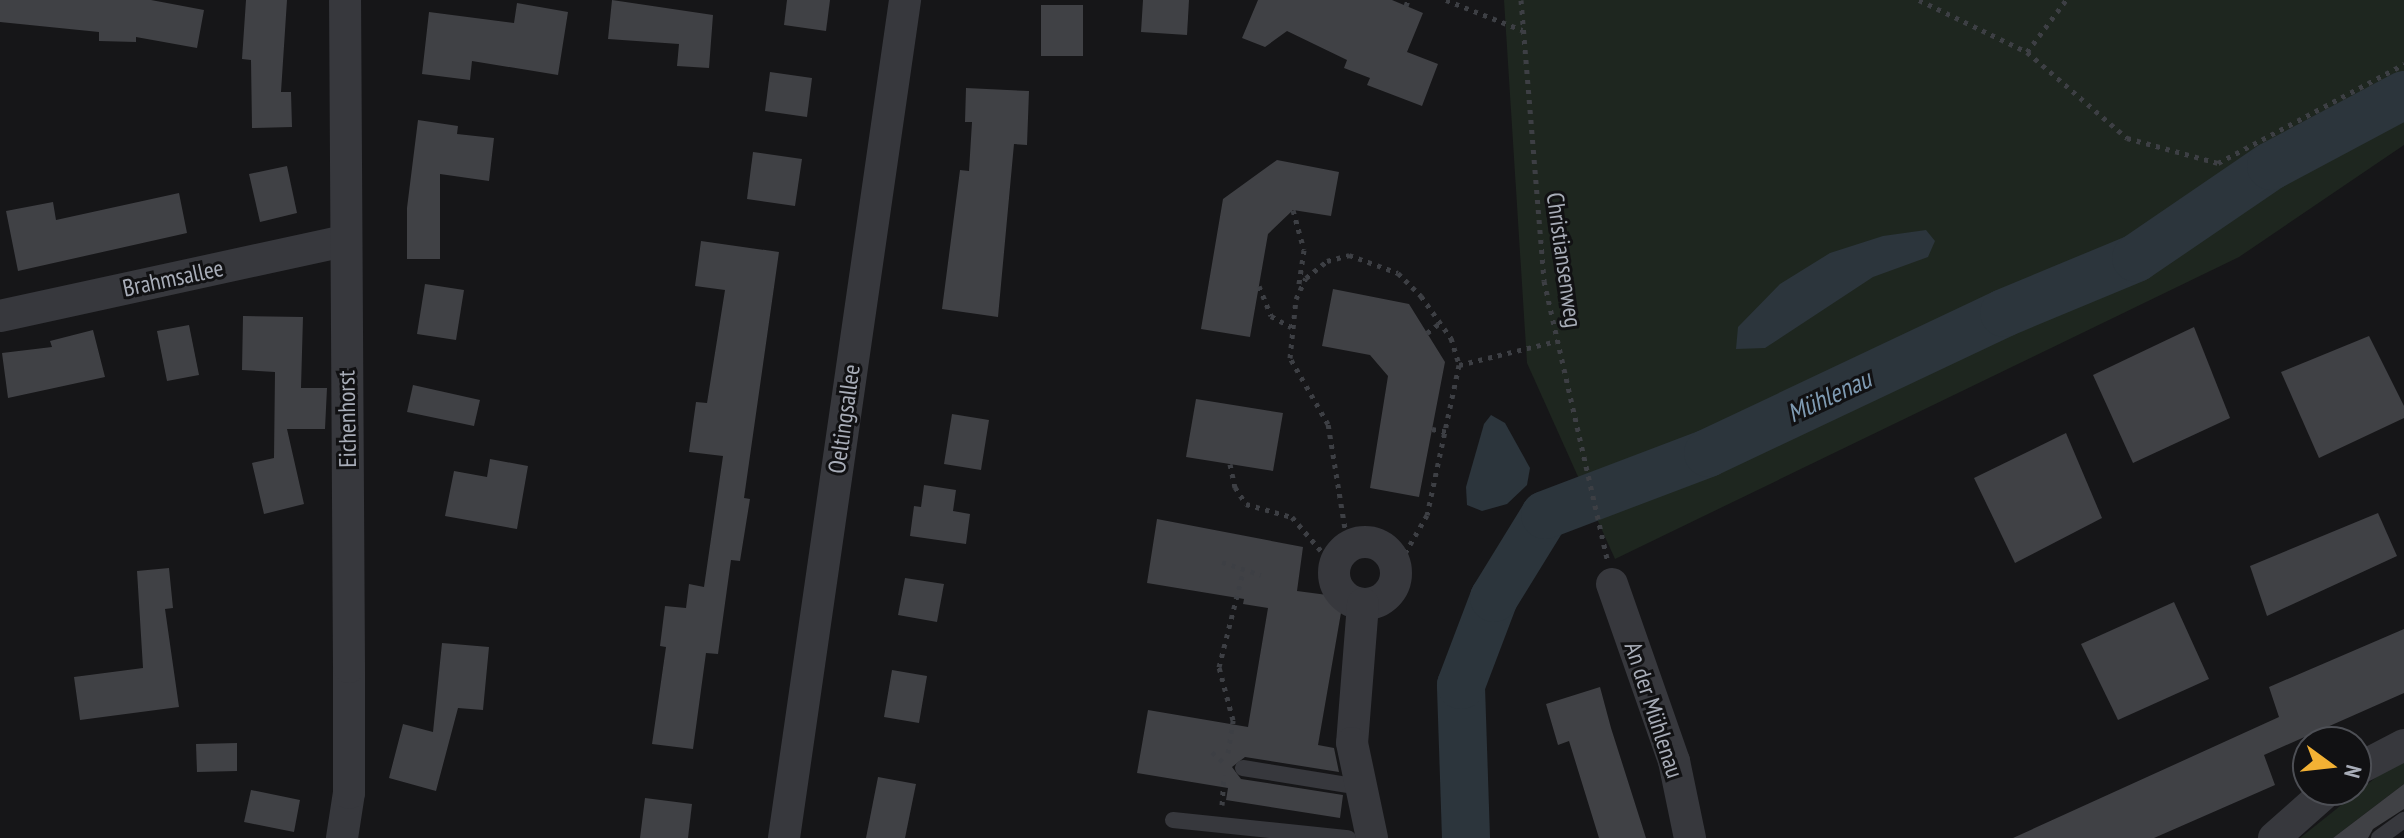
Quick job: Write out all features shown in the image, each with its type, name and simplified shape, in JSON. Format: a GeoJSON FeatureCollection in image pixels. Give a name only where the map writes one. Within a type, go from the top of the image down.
{"type":"FeatureCollection","features":[{"type":"Feature","properties":{"kind":"street","name":"Eichenhorst"},"geometry":{"type":"LineString","coordinates":[[342,838],[349,762],[345,0]]}},
{"type":"Feature","properties":{"kind":"street","name":"Oeltingsallee"},"geometry":{"type":"LineString","coordinates":[[784,838],[905,0]]}},
{"type":"Feature","properties":{"kind":"street","name":"Brahmsallee"},"geometry":{"type":"LineString","coordinates":[[0,316],[345,241]]}},
{"type":"Feature","properties":{"kind":"street"},"geometry":{"type":"LineString","coordinates":[[1374,543],[1390,554],[1396,569],[1390,592],[1363,604],[1338,587],[1342,557],[1374,543]]}},
{"type":"Feature","properties":{"kind":"street","name":"An der Mühlenau"},"geometry":{"type":"LineString","coordinates":[[1612,584],[1674,761],[1690,838]]}},
{"type":"Feature","properties":{"kind":"street"},"geometry":{"type":"LineString","coordinates":[[1363,604],[1352,715],[1360,787],[1372,838]]}},
{"type":"Feature","properties":{"kind":"street"},"geometry":{"type":"LineString","coordinates":[[2372,762],[2404,745]]}},
{"type":"Feature","properties":{"kind":"street"},"geometry":{"type":"LineString","coordinates":[[2274,838],[2310,806]]}},
{"type":"Feature","properties":{"kind":"lane"},"geometry":{"type":"LineString","coordinates":[[1243,768],[1360,787]]}},
{"type":"Feature","properties":{"kind":"lane"},"geometry":{"type":"LineString","coordinates":[[1173,820],[1348,838]]}},
{"type":"Feature","properties":{"kind":"lane"},"geometry":{"type":"LineString","coordinates":[[2379,838],[2404,820]]}},
{"type":"Feature","properties":{"kind":"path"},"geometry":{"type":"LineString","coordinates":[[1446,0],[1522,30]]}},
{"type":"Feature","properties":{"kind":"path","name":"Christiansenweg"},"geometry":{"type":"LineString","coordinates":[[1521,0],[1544,281],[1599,522]]}},
{"type":"Feature","properties":{"kind":"path"},"geometry":{"type":"LineString","coordinates":[[1919,0],[2027,52],[2127,138],[2218,163],[2404,64]]}},
{"type":"Feature","properties":{"kind":"path"},"geometry":{"type":"LineString","coordinates":[[2027,52],[2066,0]]}},
{"type":"Feature","properties":{"kind":"path"},"geometry":{"type":"LineString","coordinates":[[1293,210],[1304,250],[1291,327],[1290,358],[1332,439],[1342,557]]}},
{"type":"Feature","properties":{"kind":"path"},"geometry":{"type":"LineString","coordinates":[[1296,299],[1317,269],[1349,255],[1398,273],[1440,323],[1459,365],[1448,432],[1427,515],[1396,569]]}},
{"type":"Feature","properties":{"kind":"path"},"geometry":{"type":"LineString","coordinates":[[1259,286],[1271,316],[1291,327]]}},
{"type":"Feature","properties":{"kind":"path"},"geometry":{"type":"LineString","coordinates":[[1427,333],[1440,323]]}},
{"type":"Feature","properties":{"kind":"path"},"geometry":{"type":"LineString","coordinates":[[1459,365],[1557,341]]}},
{"type":"Feature","properties":{"kind":"path"},"geometry":{"type":"LineString","coordinates":[[1432,429],[1448,432]]}},
{"type":"Feature","properties":{"kind":"path"},"geometry":{"type":"LineString","coordinates":[[1230,464],[1235,487],[1246,504],[1292,517],[1342,557]]}},
{"type":"Feature","properties":{"kind":"path"},"geometry":{"type":"LineString","coordinates":[[1222,562],[1243,572],[1261,575]]}},
{"type":"Feature","properties":{"kind":"path"},"geometry":{"type":"LineString","coordinates":[[1226,765],[1233,720],[1219,667],[1243,572]]}},
{"type":"Feature","properties":{"kind":"shaded area"},"geometry":{"type":"Polygon","coordinates":[[[1504,0],[2404,0],[2404,145],[2239,257],[1615,559],[1527,363],[1504,0]]]}},
{"type":"Feature","properties":{"kind":"shaded area"},"geometry":{"type":"Polygon","coordinates":[[[1926,230],[1935,241],[1928,257],[1873,277],[1765,348],[1736,349],[1738,327],[1780,284],[1830,253],[1883,236],[1926,230]]]}},
{"type":"Feature","properties":{"kind":"shaded area"},"geometry":{"type":"Polygon","coordinates":[[[1491,415],[1505,423],[1530,468],[1527,485],[1507,504],[1482,511],[1467,505],[1466,487],[1484,424],[1491,415]]]}},
{"type":"Feature","properties":{"kind":"shaded area"},"geometry":{"type":"Polygon","coordinates":[[[2404,755],[2404,784],[2333,838],[2300,838],[2340,806],[2372,806],[2372,781],[2404,755]]]}},
{"type":"Feature","properties":{"kind":"building"},"geometry":{"type":"Polygon","coordinates":[[[0,0],[151,0],[204,10],[197,48],[136,37],[136,42],[99,41],[99,32],[0,22],[0,0]]]}},
{"type":"Feature","properties":{"kind":"building"},"geometry":{"type":"Polygon","coordinates":[[[246,0],[287,0],[281,92],[291,92],[292,127],[252,128],[251,60],[242,59],[246,0]]]}},
{"type":"Feature","properties":{"kind":"building"},"geometry":{"type":"Polygon","coordinates":[[[612,0],[713,15],[709,68],[677,66],[679,44],[608,39],[612,0]]]}},
{"type":"Feature","properties":{"kind":"building"},"geometry":{"type":"Polygon","coordinates":[[[787,0],[830,0],[826,31],[784,25],[787,0]]]}},
{"type":"Feature","properties":{"kind":"building"},"geometry":{"type":"Polygon","coordinates":[[[1143,0],[1189,0],[1187,35],[1141,32],[1143,0]]]}},
{"type":"Feature","properties":{"kind":"building"},"geometry":{"type":"Polygon","coordinates":[[[1258,0],[1392,0],[1423,13],[1407,52],[1438,64],[1422,106],[1367,85],[1370,78],[1344,68],[1347,60],[1287,31],[1265,47],[1242,38],[1258,0]]]}},
{"type":"Feature","properties":{"kind":"building"},"geometry":{"type":"Polygon","coordinates":[[[517,3],[568,12],[558,75],[472,61],[470,80],[422,74],[429,12],[514,23],[517,3]]]}},
{"type":"Feature","properties":{"kind":"building"},"geometry":{"type":"Polygon","coordinates":[[[1041,5],[1083,5],[1083,56],[1041,56],[1041,5]]]}},
{"type":"Feature","properties":{"kind":"building"},"geometry":{"type":"Polygon","coordinates":[[[770,72],[812,78],[807,117],[765,111],[770,72]]]}},
{"type":"Feature","properties":{"kind":"building"},"geometry":{"type":"Polygon","coordinates":[[[966,88],[1029,91],[1027,145],[1014,144],[998,317],[942,309],[960,170],[969,171],[972,122],[965,122],[966,88]]]}},
{"type":"Feature","properties":{"kind":"building"},"geometry":{"type":"Polygon","coordinates":[[[418,120],[458,126],[457,134],[494,138],[489,181],[440,174],[440,259],[407,259],[407,208],[418,120]]]}},
{"type":"Feature","properties":{"kind":"building"},"geometry":{"type":"Polygon","coordinates":[[[753,152],[802,159],[795,206],[747,199],[753,152]]]}},
{"type":"Feature","properties":{"kind":"building"},"geometry":{"type":"Polygon","coordinates":[[[1277,160],[1339,172],[1331,216],[1293,210],[1268,234],[1250,337],[1201,329],[1223,199],[1277,160]]]}},
{"type":"Feature","properties":{"kind":"building"},"geometry":{"type":"Polygon","coordinates":[[[287,166],[297,213],[260,222],[249,174],[287,166]]]}},
{"type":"Feature","properties":{"kind":"building"},"geometry":{"type":"Polygon","coordinates":[[[179,193],[187,233],[18,271],[6,211],[53,202],[56,220],[179,193]]]}},
{"type":"Feature","properties":{"kind":"building"},"geometry":{"type":"Polygon","coordinates":[[[701,241],[779,252],[744,498],[750,499],[740,561],[731,560],[718,654],[706,653],[693,749],[652,744],[666,647],[660,646],[665,606],[686,608],[689,584],[704,587],[723,456],[689,452],[696,402],[707,403],[725,290],[695,286],[701,241]]]}},
{"type":"Feature","properties":{"kind":"building"},"geometry":{"type":"Polygon","coordinates":[[[425,284],[464,290],[456,340],[417,334],[425,284]]]}},
{"type":"Feature","properties":{"kind":"building"},"geometry":{"type":"Polygon","coordinates":[[[1333,289],[1409,304],[1445,362],[1419,497],[1370,488],[1388,376],[1370,355],[1322,346],[1333,289]]]}},
{"type":"Feature","properties":{"kind":"building"},"geometry":{"type":"Polygon","coordinates":[[[243,316],[303,317],[301,388],[327,388],[325,429],[287,429],[304,504],[264,514],[252,463],[274,458],[275,372],[242,370],[243,316]]]}},
{"type":"Feature","properties":{"kind":"building"},"geometry":{"type":"Polygon","coordinates":[[[189,325],[199,375],[167,381],[157,331],[189,325]]]}},
{"type":"Feature","properties":{"kind":"building"},"geometry":{"type":"Polygon","coordinates":[[[2194,327],[2230,418],[2133,463],[2093,375],[2194,327]]]}},
{"type":"Feature","properties":{"kind":"building"},"geometry":{"type":"Polygon","coordinates":[[[93,330],[105,377],[8,398],[2,353],[52,347],[50,341],[93,330]]]}},
{"type":"Feature","properties":{"kind":"building"},"geometry":{"type":"Polygon","coordinates":[[[2369,336],[2404,406],[2404,418],[2319,458],[2281,372],[2369,336]]]}},
{"type":"Feature","properties":{"kind":"building"},"geometry":{"type":"Polygon","coordinates":[[[413,385],[480,400],[474,426],[407,412],[413,385]]]}},
{"type":"Feature","properties":{"kind":"building"},"geometry":{"type":"Polygon","coordinates":[[[1196,399],[1283,413],[1273,471],[1186,457],[1196,399]]]}},
{"type":"Feature","properties":{"kind":"building"},"geometry":{"type":"Polygon","coordinates":[[[952,414],[989,420],[981,470],[944,464],[952,414]]]}},
{"type":"Feature","properties":{"kind":"building"},"geometry":{"type":"Polygon","coordinates":[[[2066,433],[2102,518],[2015,563],[1974,478],[2066,433]]]}},
{"type":"Feature","properties":{"kind":"building"},"geometry":{"type":"Polygon","coordinates":[[[490,459],[528,466],[517,529],[445,516],[454,471],[487,477],[490,459]]]}},
{"type":"Feature","properties":{"kind":"building"},"geometry":{"type":"Polygon","coordinates":[[[924,485],[956,490],[953,511],[970,514],[966,544],[910,536],[914,506],[921,507],[924,485]]]}},
{"type":"Feature","properties":{"kind":"building"},"geometry":{"type":"Polygon","coordinates":[[[2378,513],[2397,556],[2267,616],[2250,566],[2378,513]]]}},
{"type":"Feature","properties":{"kind":"building"},"geometry":{"type":"Polygon","coordinates":[[[1157,519],[1303,547],[1297,591],[1335,596],[1342,607],[1318,745],[1334,748],[1339,772],[1245,757],[1232,767],[1241,779],[1343,795],[1340,818],[1226,800],[1228,788],[1137,773],[1148,710],[1248,727],[1268,608],[1243,604],[1244,599],[1147,583],[1157,519]]]}},
{"type":"Feature","properties":{"kind":"building"},"geometry":{"type":"Polygon","coordinates":[[[169,568],[173,608],[165,609],[179,707],[80,720],[74,677],[143,668],[137,571],[169,568]]]}},
{"type":"Feature","properties":{"kind":"building"},"geometry":{"type":"Polygon","coordinates":[[[905,578],[944,584],[937,622],[898,615],[905,578]]]}},
{"type":"Feature","properties":{"kind":"building"},"geometry":{"type":"Polygon","coordinates":[[[2174,602],[2209,679],[2118,720],[2081,644],[2174,602]]]}},
{"type":"Feature","properties":{"kind":"building"},"geometry":{"type":"Polygon","coordinates":[[[2404,629],[2404,693],[2329,726],[2292,726],[2292,743],[2264,755],[2275,785],[2154,838],[2013,838],[2279,717],[2269,687],[2404,629]]]}},
{"type":"Feature","properties":{"kind":"building"},"geometry":{"type":"Polygon","coordinates":[[[442,643],[489,647],[483,710],[458,708],[436,791],[389,778],[403,724],[433,732],[442,643]]]}},
{"type":"Feature","properties":{"kind":"building"},"geometry":{"type":"Polygon","coordinates":[[[892,670],[927,676],[919,723],[884,717],[892,670]]]}},
{"type":"Feature","properties":{"kind":"building"},"geometry":{"type":"Polygon","coordinates":[[[1600,687],[1646,838],[1599,838],[1569,741],[1558,745],[1546,704],[1600,687]]]}},
{"type":"Feature","properties":{"kind":"building"},"geometry":{"type":"Polygon","coordinates":[[[237,743],[237,771],[197,772],[196,744],[237,743]]]}},
{"type":"Feature","properties":{"kind":"building"},"geometry":{"type":"Polygon","coordinates":[[[878,777],[916,784],[905,838],[866,838],[878,777]]]}},
{"type":"Feature","properties":{"kind":"building"},"geometry":{"type":"Polygon","coordinates":[[[2404,784],[2404,809],[2373,829],[2368,838],[2333,838],[2404,784]]]}},
{"type":"Feature","properties":{"kind":"building"},"geometry":{"type":"Polygon","coordinates":[[[251,790],[300,800],[294,832],[244,822],[251,790]]]}},
{"type":"Feature","properties":{"kind":"building"},"geometry":{"type":"Polygon","coordinates":[[[645,798],[692,804],[688,838],[640,838],[645,798]]]}},
{"type":"Feature","properties":{"kind":"waterway","name":"Mühlenau"},"geometry":{"type":"LineString","coordinates":[[1466,838],[1461,685],[1494,598],[1545,515],[1708,453],[2004,313],[2136,258],[2271,166],[2404,95]]}}]}
